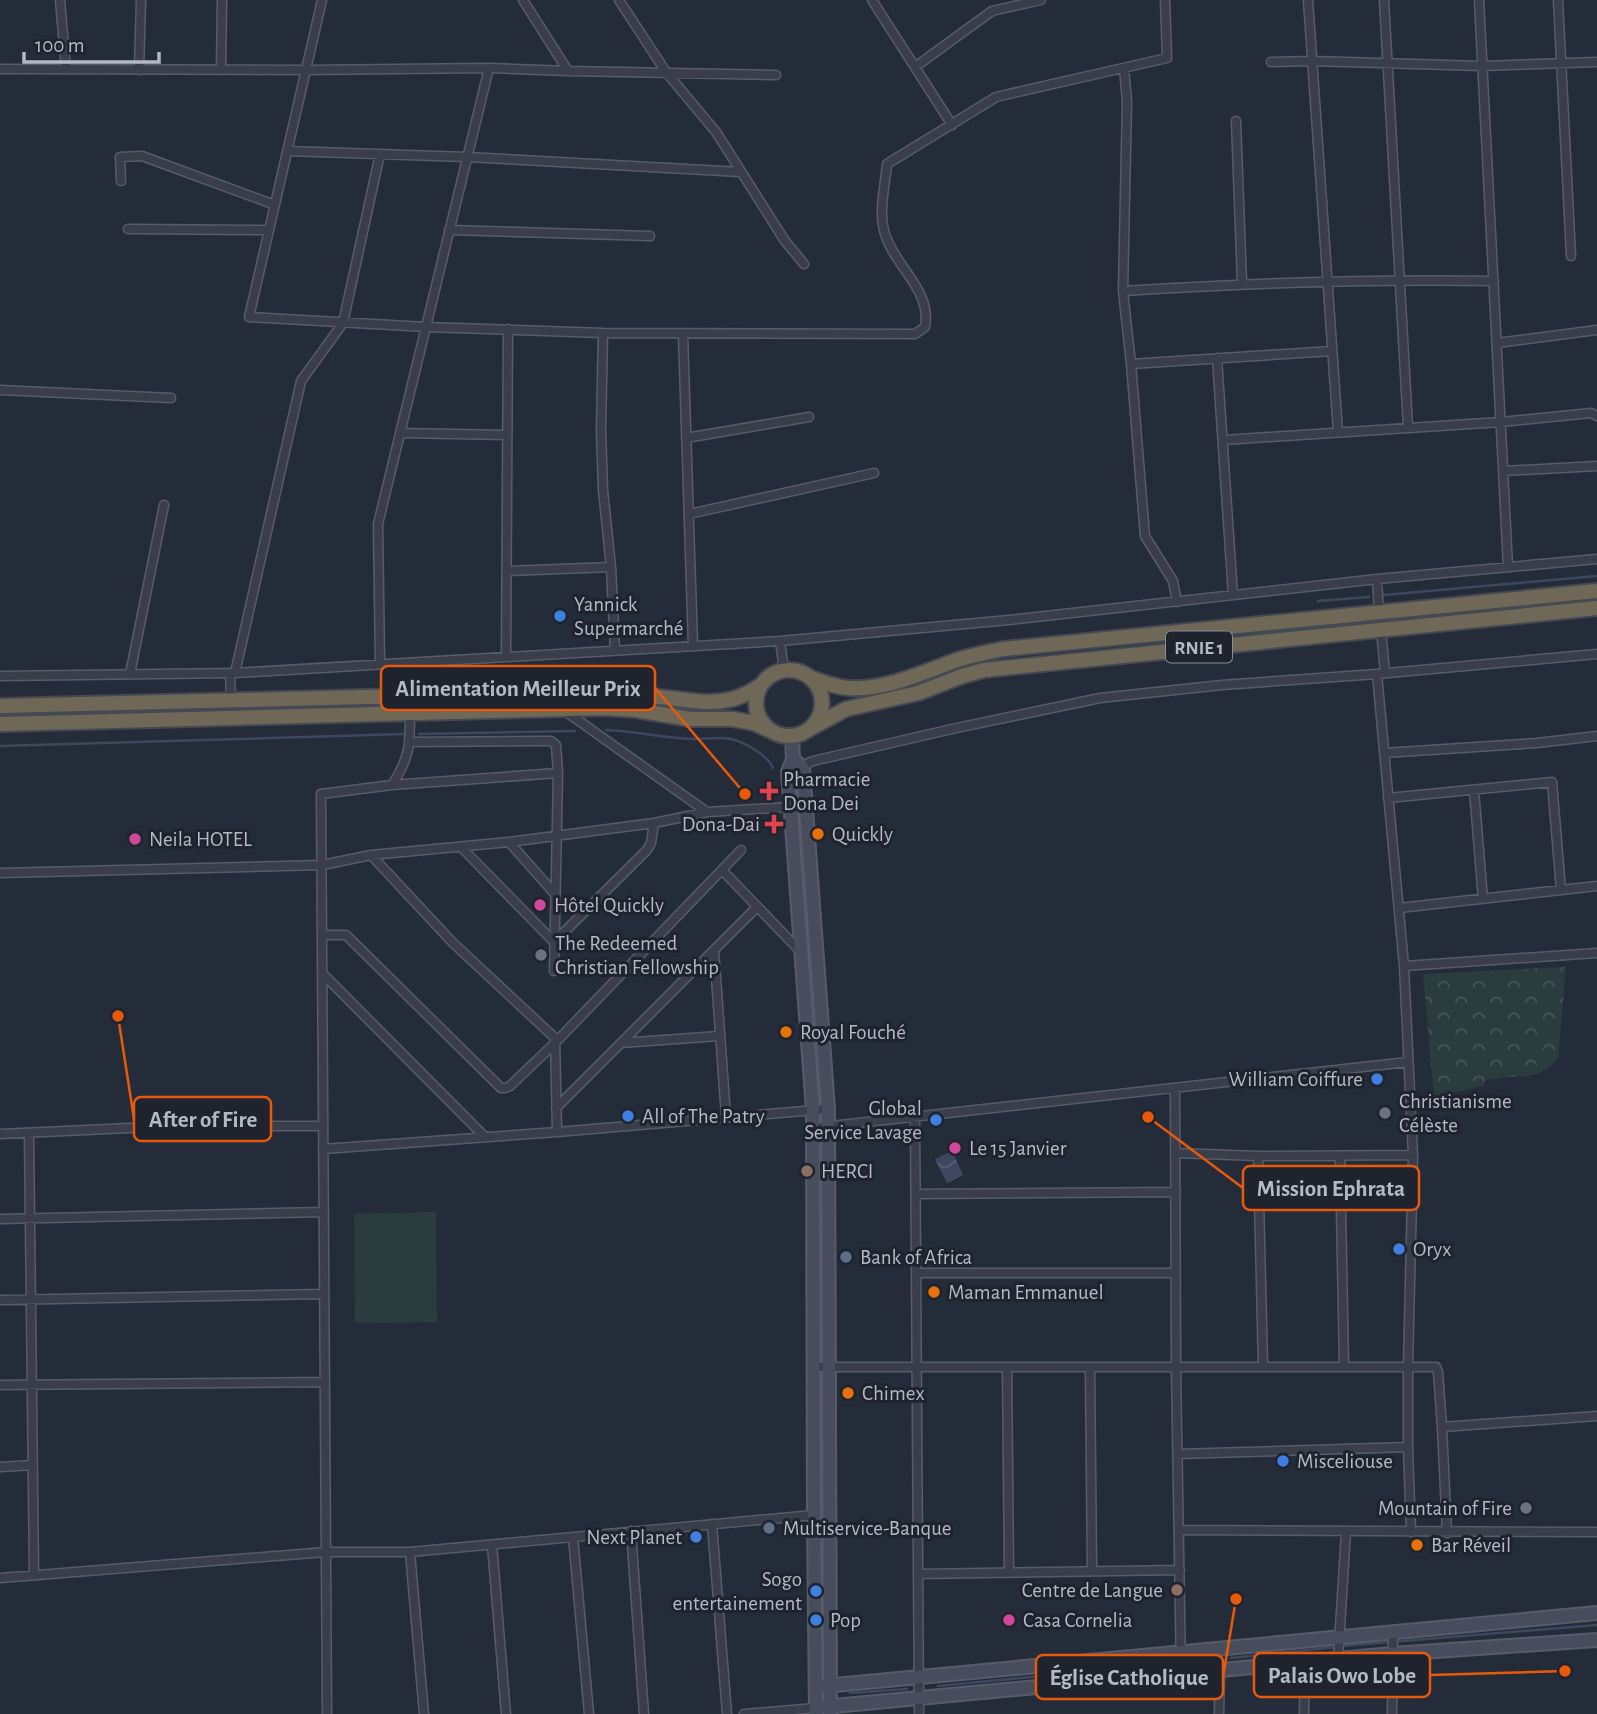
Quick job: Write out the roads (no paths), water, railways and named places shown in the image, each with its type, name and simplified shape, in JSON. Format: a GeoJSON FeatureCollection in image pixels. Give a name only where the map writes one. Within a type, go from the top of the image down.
{"type":"FeatureCollection","features":[{"type":"Feature","properties":{"kind":"highway","name":"RNIE 1"},"geometry":{"type":"LineString","coordinates":[[784,670],[799,671],[811,678],[846,688],[876,686],[1003,649],[1597,591]]}},
{"type":"Feature","properties":{"kind":"highway","name":"RNIE 1"},"geometry":{"type":"LineString","coordinates":[[792,736],[802,734],[846,709],[918,693],[984,670],[1597,608]]}},
{"type":"Feature","properties":{"kind":"highway"},"geometry":{"type":"LineString","coordinates":[[0,706],[608,691],[716,702],[739,698],[761,685],[771,675],[784,670]]}},
{"type":"Feature","properties":{"kind":"highway"},"geometry":{"type":"LineString","coordinates":[[811,678],[821,691],[823,702],[820,715],[811,728]]}},
{"type":"Feature","properties":{"kind":"highway"},"geometry":{"type":"LineString","coordinates":[[761,685],[756,706],[760,719],[769,730]]}},
{"type":"Feature","properties":{"kind":"highway"},"geometry":{"type":"LineString","coordinates":[[0,724],[605,708],[690,719],[732,719],[754,723],[779,735],[792,736]]}},
{"type":"Feature","properties":{"kind":"street"},"geometry":{"type":"LineString","coordinates":[[60,0],[66,69]]}},
{"type":"Feature","properties":{"kind":"street"},"geometry":{"type":"LineString","coordinates":[[139,70],[141,0]]}},
{"type":"Feature","properties":{"kind":"street"},"geometry":{"type":"LineString","coordinates":[[221,70],[222,0]]}},
{"type":"Feature","properties":{"kind":"street"},"geometry":{"type":"LineString","coordinates":[[322,0],[249,317],[426,327],[683,334],[915,334],[925,327],[921,294],[885,236],[881,218],[887,164],[996,96],[1167,58],[1165,0]]}},
{"type":"Feature","properties":{"kind":"street"},"geometry":{"type":"LineString","coordinates":[[523,0],[568,71]]}},
{"type":"Feature","properties":{"kind":"street"},"geometry":{"type":"LineString","coordinates":[[619,0],[666,72],[716,132],[785,241],[804,264]]}},
{"type":"Feature","properties":{"kind":"street"},"geometry":{"type":"LineString","coordinates":[[915,67],[992,11],[1041,0]]}},
{"type":"Feature","properties":{"kind":"street"},"geometry":{"type":"LineString","coordinates":[[1308,0],[1338,432]]}},
{"type":"Feature","properties":{"kind":"street"},"geometry":{"type":"LineString","coordinates":[[1384,0],[1408,427]]}},
{"type":"Feature","properties":{"kind":"street"},"geometry":{"type":"LineString","coordinates":[[1479,0],[1508,567]]}},
{"type":"Feature","properties":{"kind":"street"},"geometry":{"type":"LineString","coordinates":[[1558,0],[1571,256]]}},
{"type":"Feature","properties":{"kind":"street"},"geometry":{"type":"LineString","coordinates":[[876,2],[952,125]]}},
{"type":"Feature","properties":{"kind":"street"},"geometry":{"type":"LineString","coordinates":[[1271,62],[1481,66],[1597,62]]}},
{"type":"Feature","properties":{"kind":"street"},"geometry":{"type":"LineString","coordinates":[[0,69],[489,68],[776,75]]}},
{"type":"Feature","properties":{"kind":"street"},"geometry":{"type":"LineString","coordinates":[[380,664],[378,524],[489,68]]}},
{"type":"Feature","properties":{"kind":"street"},"geometry":{"type":"LineString","coordinates":[[1124,68],[1127,102],[1123,291],[1145,536],[1173,581],[1177,602]]}},
{"type":"Feature","properties":{"kind":"street"},"geometry":{"type":"LineString","coordinates":[[1236,121],[1242,283]]}},
{"type":"Feature","properties":{"kind":"street"},"geometry":{"type":"LineString","coordinates":[[287,151],[467,157],[741,172]]}},
{"type":"Feature","properties":{"kind":"street"},"geometry":{"type":"LineString","coordinates":[[231,700],[232,673],[301,381],[343,323],[380,154]]}},
{"type":"Feature","properties":{"kind":"street"},"geometry":{"type":"LineString","coordinates":[[121,181],[121,157],[142,156],[275,205]]}},
{"type":"Feature","properties":{"kind":"street"},"geometry":{"type":"LineString","coordinates":[[128,229],[269,230]]}},
{"type":"Feature","properties":{"kind":"street"},"geometry":{"type":"LineString","coordinates":[[449,230],[650,236]]}},
{"type":"Feature","properties":{"kind":"street"},"geometry":{"type":"LineString","coordinates":[[1123,291],[1242,283],[1400,279],[1494,281]]}},
{"type":"Feature","properties":{"kind":"street"},"geometry":{"type":"LineString","coordinates":[[506,657],[509,329]]}},
{"type":"Feature","properties":{"kind":"street"},"geometry":{"type":"LineString","coordinates":[[1497,343],[1597,330]]}},
{"type":"Feature","properties":{"kind":"street"},"geometry":{"type":"LineString","coordinates":[[603,333],[602,478],[611,567],[615,651]]}},
{"type":"Feature","properties":{"kind":"street"},"geometry":{"type":"LineString","coordinates":[[683,334],[693,646]]}},
{"type":"Feature","properties":{"kind":"street"},"geometry":{"type":"LineString","coordinates":[[1131,364],[1332,351]]}},
{"type":"Feature","properties":{"kind":"street"},"geometry":{"type":"LineString","coordinates":[[1217,358],[1233,596]]}},
{"type":"Feature","properties":{"kind":"street"},"geometry":{"type":"LineString","coordinates":[[0,390],[171,398]]}},
{"type":"Feature","properties":{"kind":"street"},"geometry":{"type":"LineString","coordinates":[[1223,440],[1501,422],[1591,413],[1597,416]]}},
{"type":"Feature","properties":{"kind":"street"},"geometry":{"type":"LineString","coordinates":[[687,438],[809,416]]}},
{"type":"Feature","properties":{"kind":"street"},"geometry":{"type":"LineString","coordinates":[[400,433],[507,435]]}},
{"type":"Feature","properties":{"kind":"street"},"geometry":{"type":"LineString","coordinates":[[1503,471],[1597,466]]}},
{"type":"Feature","properties":{"kind":"street"},"geometry":{"type":"LineString","coordinates":[[689,514],[874,473]]}},
{"type":"Feature","properties":{"kind":"street"},"geometry":{"type":"LineString","coordinates":[[130,674],[164,505]]}},
{"type":"Feature","properties":{"kind":"street"},"geometry":{"type":"LineString","coordinates":[[0,676],[232,673],[780,641],[1597,559]]}},
{"type":"Feature","properties":{"kind":"street"},"geometry":{"type":"LineString","coordinates":[[507,571],[611,567]]}},
{"type":"Feature","properties":{"kind":"street"},"geometry":{"type":"LineString","coordinates":[[1377,579],[1379,612]]}},
{"type":"Feature","properties":{"kind":"street"},"geometry":{"type":"LineString","coordinates":[[1381,629],[1384,753],[1404,966],[1413,1155],[1408,1367],[1411,1532]]}},
{"type":"Feature","properties":{"kind":"street"},"geometry":{"type":"LineString","coordinates":[[780,641],[784,670]]}},
{"type":"Feature","properties":{"kind":"street"},"geometry":{"type":"LineString","coordinates":[[816,1711],[813,1110],[788,772],[798,764],[1100,698],[1223,685],[1597,654]]}},
{"type":"Feature","properties":{"kind":"street"},"geometry":{"type":"LineString","coordinates":[[562,710],[707,812]]}},
{"type":"Feature","properties":{"kind":"street"},"geometry":{"type":"LineString","coordinates":[[392,785],[404,766],[410,742],[410,713]]}},
{"type":"Feature","properties":{"kind":"street"},"geometry":{"type":"LineString","coordinates":[[792,736],[805,806],[828,1109],[830,1710]]}},
{"type":"Feature","properties":{"kind":"street"},"geometry":{"type":"LineString","coordinates":[[1384,753],[1537,743],[1597,736]]}},
{"type":"Feature","properties":{"kind":"street"},"geometry":{"type":"LineString","coordinates":[[410,742],[551,741],[556,745],[558,773],[554,971]]}},
{"type":"Feature","properties":{"kind":"street"},"geometry":{"type":"LineString","coordinates":[[327,1714],[321,794],[392,785],[558,773]]}},
{"type":"Feature","properties":{"kind":"street"},"geometry":{"type":"LineString","coordinates":[[1388,798],[1553,783],[1562,890]]}},
{"type":"Feature","properties":{"kind":"street"},"geometry":{"type":"LineString","coordinates":[[1474,790],[1483,899]]}},
{"type":"Feature","properties":{"kind":"street"},"geometry":{"type":"LineString","coordinates":[[0,873],[321,865],[371,855],[509,842],[654,823],[707,812],[805,806]]}},
{"type":"Feature","properties":{"kind":"street"},"geometry":{"type":"LineString","coordinates":[[554,942],[647,850],[651,843],[654,823]]}},
{"type":"Feature","properties":{"kind":"street"},"geometry":{"type":"LineString","coordinates":[[509,842],[555,894]]}},
{"type":"Feature","properties":{"kind":"street"},"geometry":{"type":"LineString","coordinates":[[461,847],[554,942]]}},
{"type":"Feature","properties":{"kind":"street"},"geometry":{"type":"LineString","coordinates":[[322,935],[346,935],[502,1088],[507,1088],[555,1043],[741,850]]}},
{"type":"Feature","properties":{"kind":"street"},"geometry":{"type":"LineString","coordinates":[[371,855],[453,943],[555,1038],[557,1132]]}},
{"type":"Feature","properties":{"kind":"street"},"geometry":{"type":"LineString","coordinates":[[722,870],[801,952]]}},
{"type":"Feature","properties":{"kind":"street"},"geometry":{"type":"LineString","coordinates":[[1399,908],[1597,886]]}},
{"type":"Feature","properties":{"kind":"street"},"geometry":{"type":"LineString","coordinates":[[556,1108],[757,906]]}},
{"type":"Feature","properties":{"kind":"street"},"geometry":{"type":"LineString","coordinates":[[714,950],[726,1116]]}},
{"type":"Feature","properties":{"kind":"street"},"geometry":{"type":"LineString","coordinates":[[1404,966],[1597,953]]}},
{"type":"Feature","properties":{"kind":"street"},"geometry":{"type":"LineString","coordinates":[[322,973],[485,1137]]}},
{"type":"Feature","properties":{"kind":"street"},"geometry":{"type":"LineString","coordinates":[[621,1043],[719,1036]]}},
{"type":"Feature","properties":{"kind":"street"},"geometry":{"type":"LineString","coordinates":[[813,1128],[1408,1062]]}},
{"type":"Feature","properties":{"kind":"street"},"geometry":{"type":"LineString","coordinates":[[1175,1088],[1181,1674]]}},
{"type":"Feature","properties":{"kind":"street"},"geometry":{"type":"LineString","coordinates":[[323,1149],[828,1109]]}},
{"type":"Feature","properties":{"kind":"street"},"geometry":{"type":"LineString","coordinates":[[915,1116],[919,1714]]}},
{"type":"Feature","properties":{"kind":"street"},"geometry":{"type":"LineString","coordinates":[[0,1133],[173,1126],[323,1126]]}},
{"type":"Feature","properties":{"kind":"street"},"geometry":{"type":"LineString","coordinates":[[29,1133],[34,1575]]}},
{"type":"Feature","properties":{"kind":"street"},"geometry":{"type":"LineString","coordinates":[[1176,1153],[1258,1156],[1413,1155]]}},
{"type":"Feature","properties":{"kind":"street"},"geometry":{"type":"LineString","coordinates":[[1258,1156],[1263,1367]]}},
{"type":"Feature","properties":{"kind":"street"},"geometry":{"type":"LineString","coordinates":[[1340,1156],[1344,1367]]}},
{"type":"Feature","properties":{"kind":"street"},"geometry":{"type":"LineString","coordinates":[[916,1194],[1176,1192]]}},
{"type":"Feature","properties":{"kind":"street"},"geometry":{"type":"LineString","coordinates":[[0,1219],[324,1212]]}},
{"type":"Feature","properties":{"kind":"street"},"geometry":{"type":"LineString","coordinates":[[916,1273],[1176,1273]]}},
{"type":"Feature","properties":{"kind":"street"},"geometry":{"type":"LineString","coordinates":[[0,1300],[324,1294]]}},
{"type":"Feature","properties":{"kind":"street"},"geometry":{"type":"LineString","coordinates":[[814,1367],[1436,1367],[1447,1533]]}},
{"type":"Feature","properties":{"kind":"street"},"geometry":{"type":"LineString","coordinates":[[1007,1367],[1009,1572]]}},
{"type":"Feature","properties":{"kind":"street"},"geometry":{"type":"LineString","coordinates":[[1090,1367],[1092,1571]]}},
{"type":"Feature","properties":{"kind":"street"},"geometry":{"type":"LineString","coordinates":[[0,1385],[325,1382]]}},
{"type":"Feature","properties":{"kind":"street"},"geometry":{"type":"LineString","coordinates":[[1442,1427],[1597,1416]]}},
{"type":"Feature","properties":{"kind":"street"},"geometry":{"type":"LineString","coordinates":[[1178,1454],[1408,1447]]}},
{"type":"Feature","properties":{"kind":"street"},"geometry":{"type":"LineString","coordinates":[[0,1467],[33,1465]]}},
{"type":"Feature","properties":{"kind":"street"},"geometry":{"type":"LineString","coordinates":[[0,1578],[326,1552],[410,1552],[814,1516]]}},
{"type":"Feature","properties":{"kind":"street"},"geometry":{"type":"LineString","coordinates":[[712,1524],[727,1714]]}},
{"type":"Feature","properties":{"kind":"street"},"geometry":{"type":"LineString","coordinates":[[1179,1530],[1597,1532]]}},
{"type":"Feature","properties":{"kind":"street"},"geometry":{"type":"LineString","coordinates":[[631,1531],[645,1714]]}},
{"type":"Feature","properties":{"kind":"street"},"geometry":{"type":"LineString","coordinates":[[1338,1659],[1346,1532]]}},
{"type":"Feature","properties":{"kind":"street"},"geometry":{"type":"LineString","coordinates":[[573,1537],[589,1714]]}},
{"type":"Feature","properties":{"kind":"street"},"geometry":{"type":"LineString","coordinates":[[492,1545],[506,1714]]}},
{"type":"Feature","properties":{"kind":"street"},"geometry":{"type":"LineString","coordinates":[[410,1552],[424,1714]]}},
{"type":"Feature","properties":{"kind":"street"},"geometry":{"type":"LineString","coordinates":[[918,1574],[1180,1570]]}},
{"type":"Feature","properties":{"kind":"street"},"geometry":{"type":"LineString","coordinates":[[816,1687],[1597,1613]]}},
{"type":"Feature","properties":{"kind":"street"},"geometry":{"type":"LineString","coordinates":[[1392,1714],[1393,1632]]}},
{"type":"Feature","properties":{"kind":"street"},"geometry":{"type":"LineString","coordinates":[[744,1714],[830,1710],[918,1698],[1392,1654],[1597,1640]]}},
{"type":"Feature","properties":{"kind":"street"},"geometry":{"type":"LineString","coordinates":[[1304,1714],[1305,1662]]}},
{"type":"Feature","properties":{"kind":"street"},"geometry":{"type":"LineString","coordinates":[[1219,1714],[1220,1670]]}},
{"type":"Feature","properties":{"kind":"water"},"geometry":{"type":"Polygon","coordinates":[[[952,1151],[963,1175],[947,1183],[935,1159],[952,1151]]]}},
{"type":"Feature","properties":{"kind":"waterway"},"geometry":{"type":"LineString","coordinates":[[1384,595],[1597,576]]}},
{"type":"Feature","properties":{"kind":"waterway"},"geometry":{"type":"LineString","coordinates":[[1318,601],[1369,597]]}},
{"type":"Feature","properties":{"kind":"waterway"},"geometry":{"type":"LineString","coordinates":[[606,730],[681,738],[730,739],[757,751],[773,768]]}},
{"type":"Feature","properties":{"kind":"waterway"},"geometry":{"type":"LineString","coordinates":[[419,734],[575,731]]}},
{"type":"Feature","properties":{"kind":"waterway"},"geometry":{"type":"LineString","coordinates":[[0,746],[404,734]]}},
{"type":"Feature","properties":{"kind":"waterway"},"geometry":{"type":"LineString","coordinates":[[1342,1646],[1597,1625]]}},
{"type":"Feature","properties":{"kind":"waterway"},"geometry":{"type":"LineString","coordinates":[[1231,1658],[1336,1647]]}},
{"type":"Feature","properties":{"kind":"waterway"},"geometry":{"type":"LineString","coordinates":[[938,1686],[1168,1664]]}},
{"type":"Feature","properties":{"kind":"waterway"},"geometry":{"type":"LineString","coordinates":[[850,1693],[907,1689]]}},
{"type":"Feature","properties":{"kind":"place","name":"Yannick Supermarché"},"geometry":{"type":"Point","coordinates":[560,616]}},
{"type":"Feature","properties":{"kind":"place","name":"Pharmacie Dona Dei"},"geometry":{"type":"Point","coordinates":[769,791]}},
{"type":"Feature","properties":{"kind":"place","name":"Alimentation Meilleur Prix"},"geometry":{"type":"Point","coordinates":[745,794]}},
{"type":"Feature","properties":{"kind":"place","name":"Dona-Dai"},"geometry":{"type":"Point","coordinates":[774,824]}},
{"type":"Feature","properties":{"kind":"place","name":"Quickly"},"geometry":{"type":"Point","coordinates":[818,834]}},
{"type":"Feature","properties":{"kind":"place","name":"Neila HOTEL"},"geometry":{"type":"Point","coordinates":[135,839]}},
{"type":"Feature","properties":{"kind":"place","name":"Hôtel Quickly"},"geometry":{"type":"Point","coordinates":[540,905]}},
{"type":"Feature","properties":{"kind":"place","name":"The Redeemed Christian Fellowship"},"geometry":{"type":"Point","coordinates":[541,955]}},
{"type":"Feature","properties":{"kind":"place","name":"After of Fire"},"geometry":{"type":"Point","coordinates":[118,1016]}},
{"type":"Feature","properties":{"kind":"place","name":"Royal Fouché"},"geometry":{"type":"Point","coordinates":[786,1032]}},
{"type":"Feature","properties":{"kind":"place","name":"William Coiffure"},"geometry":{"type":"Point","coordinates":[1377,1079]}},
{"type":"Feature","properties":{"kind":"place","name":"Christianisme Célèste"},"geometry":{"type":"Point","coordinates":[1385,1113]}},
{"type":"Feature","properties":{"kind":"place","name":"All of The Patry"},"geometry":{"type":"Point","coordinates":[628,1116]}},
{"type":"Feature","properties":{"kind":"place","name":"Mission Ephrata"},"geometry":{"type":"Point","coordinates":[1148,1117]}},
{"type":"Feature","properties":{"kind":"place","name":"Global Service Lavage"},"geometry":{"type":"Point","coordinates":[936,1120]}},
{"type":"Feature","properties":{"kind":"place","name":"Le 15 Janvier"},"geometry":{"type":"Point","coordinates":[955,1148]}},
{"type":"Feature","properties":{"kind":"place","name":"HERCI"},"geometry":{"type":"Point","coordinates":[807,1171]}},
{"type":"Feature","properties":{"kind":"place","name":"Oryx"},"geometry":{"type":"Point","coordinates":[1399,1249]}},
{"type":"Feature","properties":{"kind":"place","name":"Bank of Africa"},"geometry":{"type":"Point","coordinates":[846,1257]}},
{"type":"Feature","properties":{"kind":"place","name":"Maman Emmanuel"},"geometry":{"type":"Point","coordinates":[934,1292]}},
{"type":"Feature","properties":{"kind":"place","name":"Chimex"},"geometry":{"type":"Point","coordinates":[848,1393]}},
{"type":"Feature","properties":{"kind":"place","name":"Misceliouse"},"geometry":{"type":"Point","coordinates":[1283,1461]}},
{"type":"Feature","properties":{"kind":"place","name":"Mountain of Fire"},"geometry":{"type":"Point","coordinates":[1526,1508]}},
{"type":"Feature","properties":{"kind":"place","name":"Multiservice-Banque"},"geometry":{"type":"Point","coordinates":[769,1528]}},
{"type":"Feature","properties":{"kind":"place","name":"Next Planet"},"geometry":{"type":"Point","coordinates":[696,1537]}},
{"type":"Feature","properties":{"kind":"place","name":"Bar Réveil"},"geometry":{"type":"Point","coordinates":[1417,1545]}},
{"type":"Feature","properties":{"kind":"place","name":"Centre de Langue"},"geometry":{"type":"Point","coordinates":[1177,1590]}},
{"type":"Feature","properties":{"kind":"place","name":"Sogo entertainement"},"geometry":{"type":"Point","coordinates":[816,1591]}},
{"type":"Feature","properties":{"kind":"place","name":"Église Catholique"},"geometry":{"type":"Point","coordinates":[1236,1599]}},
{"type":"Feature","properties":{"kind":"place","name":"Pop"},"geometry":{"type":"Point","coordinates":[816,1620]}},
{"type":"Feature","properties":{"kind":"place","name":"Casa Cornelia"},"geometry":{"type":"Point","coordinates":[1009,1620]}},
{"type":"Feature","properties":{"kind":"place","name":"Palais Owo Lobe"},"geometry":{"type":"Point","coordinates":[1565,1671]}}]}
